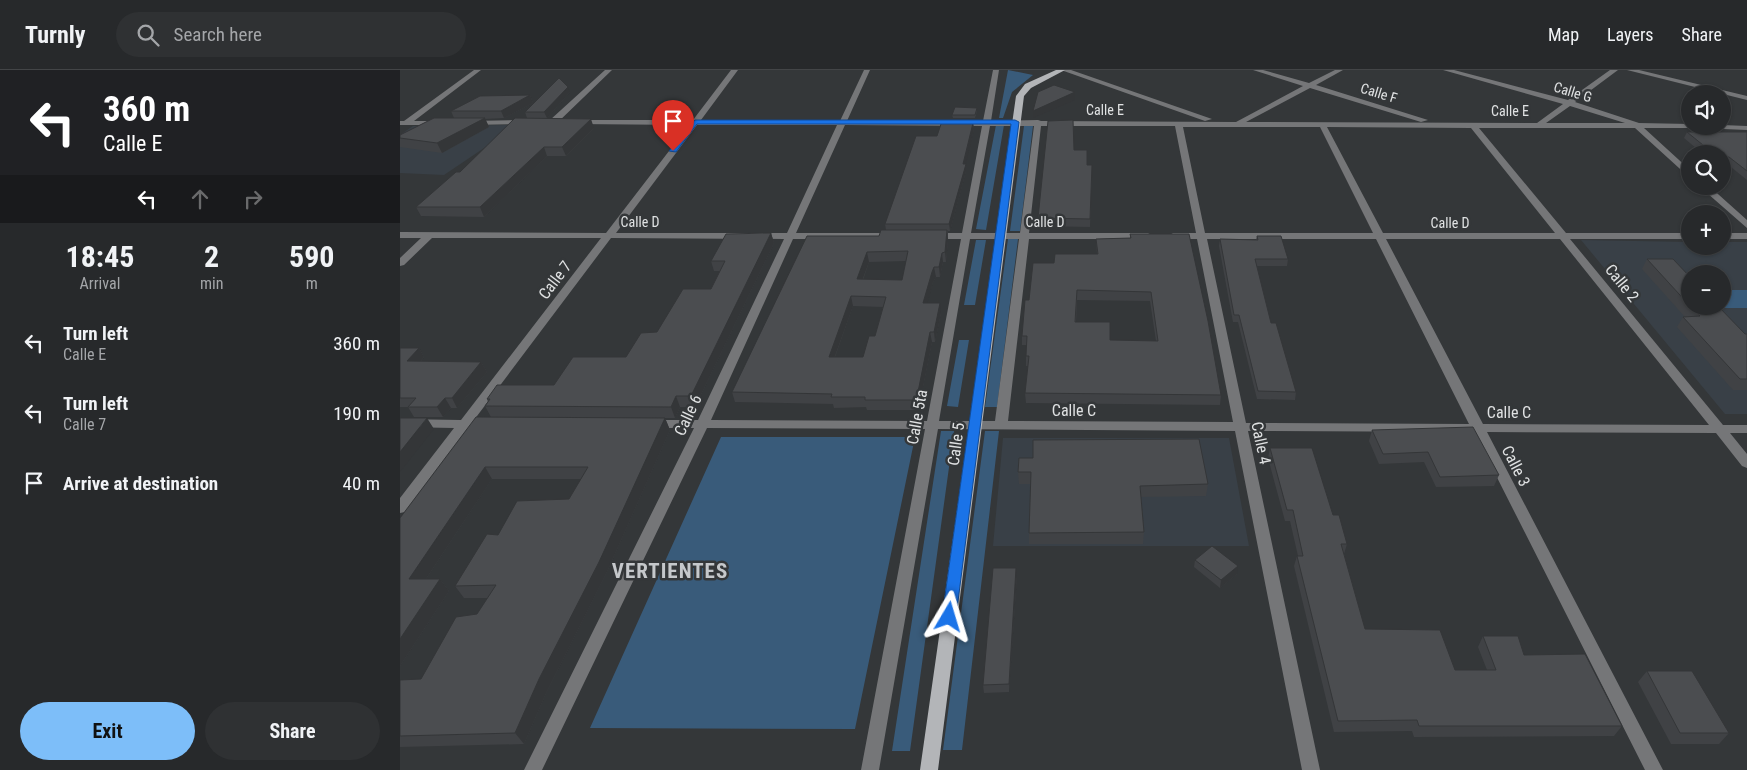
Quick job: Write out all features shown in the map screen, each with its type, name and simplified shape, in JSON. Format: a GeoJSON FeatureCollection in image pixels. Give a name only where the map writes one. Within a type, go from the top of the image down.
{"type":"FeatureCollection","features":[{"type":"Feature","properties":{"kind":"main road","name":"Calle 5"},"geometry":{"type":"LineString","coordinates":[[929,770],[1015,122],[1020,96],[1024,90],[1036,82],[1063,70]]}},
{"type":"Feature","properties":{"kind":"street"},"geometry":{"type":"LineString","coordinates":[[402,124],[478,70]]}},
{"type":"Feature","properties":{"kind":"street"},"geometry":{"type":"LineString","coordinates":[[553,122],[609,70]]}},
{"type":"Feature","properties":{"kind":"street","name":"Calle 7"},"geometry":{"type":"LineString","coordinates":[[400,508],[734,70]]}},
{"type":"Feature","properties":{"kind":"street","name":"Calle 6"},"geometry":{"type":"LineString","coordinates":[[533,770],[702,425],[867,70]]}},
{"type":"Feature","properties":{"kind":"street","name":"Calle 5ta"},"geometry":{"type":"LineString","coordinates":[[870,770],[996,70]]}},
{"type":"Feature","properties":{"kind":"street"},"geometry":{"type":"LineString","coordinates":[[1063,70],[1220,123]]}},
{"type":"Feature","properties":{"kind":"street","name":"Calle F"},"geometry":{"type":"LineString","coordinates":[[1256,70],[1436,124]]}},
{"type":"Feature","properties":{"kind":"street"},"geometry":{"type":"LineString","coordinates":[[1238,123],[1340,70]]}},
{"type":"Feature","properties":{"kind":"street","name":"Calle G"},"geometry":{"type":"LineString","coordinates":[[1446,70],[1569,103],[1635,124]]}},
{"type":"Feature","properties":{"kind":"street"},"geometry":{"type":"LineString","coordinates":[[1540,124],[1615,70]]}},
{"type":"Feature","properties":{"kind":"street"},"geometry":{"type":"LineString","coordinates":[[1630,70],[1747,98]]}},
{"type":"Feature","properties":{"kind":"street"},"geometry":{"type":"LineString","coordinates":[[402,124],[446,122]]}},
{"type":"Feature","properties":{"kind":"street"},"geometry":{"type":"LineString","coordinates":[[465,122],[534,122]]}},
{"type":"Feature","properties":{"kind":"street","name":"Calle E"},"geometry":{"type":"LineString","coordinates":[[544,122],[1038,122],[1681,126]]}},
{"type":"Feature","properties":{"kind":"street"},"geometry":{"type":"LineString","coordinates":[[1001,426],[1026,236],[1038,122]]}},
{"type":"Feature","properties":{"kind":"street","name":"Calle 4"},"geometry":{"type":"LineString","coordinates":[[1178,123],[1311,770]]}},
{"type":"Feature","properties":{"kind":"street","name":"Calle 3"},"geometry":{"type":"LineString","coordinates":[[1322,124],[1654,770]]}},
{"type":"Feature","properties":{"kind":"street","name":"Calle 2"},"geometry":{"type":"LineString","coordinates":[[1472,124],[1747,463]]}},
{"type":"Feature","properties":{"kind":"street"},"geometry":{"type":"LineString","coordinates":[[1635,124],[1681,167]]}},
{"type":"Feature","properties":{"kind":"street"},"geometry":{"type":"LineString","coordinates":[[1731,127],[1747,128]]}},
{"type":"Feature","properties":{"kind":"street"},"geometry":{"type":"LineString","coordinates":[[1713,195],[1747,225]]}},
{"type":"Feature","properties":{"kind":"street","name":"Calle D"},"geometry":{"type":"LineString","coordinates":[[400,235],[907,236]]}},
{"type":"Feature","properties":{"kind":"street"},"geometry":{"type":"LineString","coordinates":[[400,263],[430,235]]}},
{"type":"Feature","properties":{"kind":"street","name":"Calle D"},"geometry":{"type":"LineString","coordinates":[[927,236],[1681,236]]}},
{"type":"Feature","properties":{"kind":"street"},"geometry":{"type":"LineString","coordinates":[[1731,236],[1747,236]]}},
{"type":"Feature","properties":{"kind":"street"},"geometry":{"type":"LineString","coordinates":[[400,423],[504,424]]}},
{"type":"Feature","properties":{"kind":"street","name":"Calle C"},"geometry":{"type":"LineString","coordinates":[[643,424],[1747,429]]}},
{"type":"Feature","properties":{"kind":"shaded area"},"geometry":{"type":"Polygon","coordinates":[[[1008,70],[1033,75],[1012,92],[1003,118],[999,118],[1008,70]]]}},
{"type":"Feature","properties":{"kind":"shaded area"},"geometry":{"type":"Polygon","coordinates":[[[518,125],[444,175],[400,173],[400,135],[413,126],[518,125]]]}},
{"type":"Feature","properties":{"kind":"shaded area"},"geometry":{"type":"Polygon","coordinates":[[[996,125],[1004,125],[986,230],[976,229],[996,125]]]}},
{"type":"Feature","properties":{"kind":"shaded area"},"geometry":{"type":"Polygon","coordinates":[[[1024,126],[1033,126],[1020,231],[1010,231],[1024,126]]]}},
{"type":"Feature","properties":{"kind":"shaded area"},"geometry":{"type":"Polygon","coordinates":[[[1008,239],[1018,239],[997,407],[985,407],[1008,239]]]}},
{"type":"Feature","properties":{"kind":"shaded area"},"geometry":{"type":"Polygon","coordinates":[[[976,240],[986,240],[975,305],[964,305],[976,240]]]}},
{"type":"Feature","properties":{"kind":"shaded area"},"geometry":{"type":"Polygon","coordinates":[[[1581,240],[1681,242],[1681,255],[1731,255],[1731,242],[1747,242],[1747,414],[1725,414],[1581,240]]]}},
{"type":"Feature","properties":{"kind":"shaded area"},"geometry":{"type":"Polygon","coordinates":[[[1731,290],[1747,290],[1747,308],[1731,308],[1731,290]]]}},
{"type":"Feature","properties":{"kind":"shaded area"},"geometry":{"type":"Polygon","coordinates":[[[959,340],[969,340],[958,407],[947,406],[959,340]]]}},
{"type":"Feature","properties":{"kind":"shaded area"},"geometry":{"type":"Polygon","coordinates":[[[941,431],[954,431],[910,751],[892,751],[941,431]]]}},
{"type":"Feature","properties":{"kind":"shaded area"},"geometry":{"type":"Polygon","coordinates":[[[985,431],[999,431],[962,750],[943,750],[985,431]]]}},
{"type":"Feature","properties":{"kind":"shaded area"},"geometry":{"type":"Polygon","coordinates":[[[721,437],[915,437],[855,729],[590,728],[721,437]]]}},
{"type":"Feature","properties":{"kind":"shaded area"},"geometry":{"type":"Polygon","coordinates":[[[1003,438],[1229,438],[1249,546],[993,546],[1003,438]]]}},
{"type":"Feature","properties":{"kind":"building"},"geometry":{"type":"Polygon","coordinates":[[[559,78],[568,87],[544,112],[525,112],[559,78]]]}},
{"type":"Feature","properties":{"kind":"building"},"geometry":{"type":"Polygon","coordinates":[[[1054,85],[1075,92],[1033,111],[1038,92],[1054,85]]]}},
{"type":"Feature","properties":{"kind":"building"},"geometry":{"type":"Polygon","coordinates":[[[530,95],[501,111],[451,111],[480,96],[530,95]]]}},
{"type":"Feature","properties":{"kind":"building"},"geometry":{"type":"Polygon","coordinates":[[[955,107],[977,108],[975,115],[952,115],[955,107]]]}},
{"type":"Feature","properties":{"kind":"building"},"geometry":{"type":"Polygon","coordinates":[[[434,118],[485,118],[437,143],[400,138],[400,135],[434,118]]]}},
{"type":"Feature","properties":{"kind":"building"},"geometry":{"type":"Polygon","coordinates":[[[515,118],[591,119],[562,147],[544,147],[480,207],[416,207],[456,172],[460,172],[515,118]]]}},
{"type":"Feature","properties":{"kind":"building"},"geometry":{"type":"Polygon","coordinates":[[[972,120],[973,123],[963,164],[966,164],[949,224],[885,224],[916,136],[937,136],[942,121],[972,120]]]}},
{"type":"Feature","properties":{"kind":"building"},"geometry":{"type":"Polygon","coordinates":[[[1073,120],[1074,150],[1087,150],[1087,165],[1092,165],[1090,219],[1038,218],[1048,121],[1073,120]]]}},
{"type":"Feature","properties":{"kind":"building"},"geometry":{"type":"Polygon","coordinates":[[[1731,132],[1747,132],[1747,171],[1731,159],[1731,145],[1703,145],[1691,135],[1731,135],[1731,132]]]}},
{"type":"Feature","properties":{"kind":"building"},"geometry":{"type":"Polygon","coordinates":[[[881,230],[947,230],[945,252],[942,253],[939,267],[934,267],[923,303],[940,303],[934,332],[930,332],[917,397],[913,400],[865,400],[865,397],[831,397],[832,394],[732,392],[807,236],[879,236],[881,230]],[[908,251],[867,252],[857,279],[902,280],[908,251]],[[851,296],[829,357],[863,357],[869,336],[875,336],[886,297],[851,296]]]}},
{"type":"Feature","properties":{"kind":"building"},"geometry":{"type":"Polygon","coordinates":[[[771,233],[691,396],[676,396],[671,407],[485,406],[490,399],[487,399],[497,385],[554,385],[573,357],[626,357],[641,333],[657,332],[683,289],[711,289],[725,261],[711,261],[726,234],[771,233]]]}},
{"type":"Feature","properties":{"kind":"building"},"geometry":{"type":"Polygon","coordinates":[[[1130,234],[1189,234],[1208,321],[1221,395],[1025,393],[1029,356],[1026,356],[1027,336],[1022,336],[1025,300],[1029,300],[1033,263],[1054,263],[1055,254],[1098,254],[1096,239],[1131,238],[1130,234]],[[1077,290],[1075,322],[1110,322],[1110,340],[1158,341],[1151,292],[1077,290]]]}},
{"type":"Feature","properties":{"kind":"building"},"geometry":{"type":"Polygon","coordinates":[[[1257,236],[1281,236],[1288,259],[1255,259],[1271,323],[1276,323],[1296,392],[1258,391],[1239,315],[1234,315],[1220,239],[1258,240],[1257,236]]]}},
{"type":"Feature","properties":{"kind":"building"},"geometry":{"type":"Polygon","coordinates":[[[1647,259],[1673,259],[1681,267],[1681,296],[1647,259]]]}},
{"type":"Feature","properties":{"kind":"building"},"geometry":{"type":"Polygon","coordinates":[[[1727,315],[1747,334],[1747,379],[1740,379],[1683,317],[1727,315]]]}},
{"type":"Feature","properties":{"kind":"building"},"geometry":{"type":"Polygon","coordinates":[[[400,348],[419,348],[407,361],[481,362],[452,398],[445,398],[437,407],[408,407],[416,398],[400,398],[400,348]]]}},
{"type":"Feature","properties":{"kind":"building"},"geometry":{"type":"Polygon","coordinates":[[[476,417],[665,418],[599,562],[539,679],[515,733],[400,736],[400,680],[421,679],[456,617],[477,614],[496,585],[455,586],[487,534],[498,535],[517,501],[569,499],[588,467],[485,467],[409,579],[440,579],[400,639],[400,518],[476,417]]]}},
{"type":"Feature","properties":{"kind":"building"},"geometry":{"type":"Polygon","coordinates":[[[400,418],[427,418],[400,452],[400,418]]]}},
{"type":"Feature","properties":{"kind":"building"},"geometry":{"type":"Polygon","coordinates":[[[1473,427],[1499,475],[1440,477],[1428,452],[1383,454],[1372,430],[1473,427]]]}},
{"type":"Feature","properties":{"kind":"building"},"geometry":{"type":"Polygon","coordinates":[[[1199,439],[1208,484],[1140,486],[1144,532],[1029,533],[1031,472],[1018,472],[1019,458],[1033,458],[1033,440],[1199,439]]]}},
{"type":"Feature","properties":{"kind":"building"},"geometry":{"type":"Polygon","coordinates":[[[1270,448],[1312,448],[1333,515],[1339,515],[1347,544],[1341,544],[1365,629],[1440,630],[1455,670],[1496,670],[1483,636],[1518,636],[1524,655],[1585,654],[1622,726],[1419,726],[1417,720],[1338,721],[1297,556],[1303,556],[1293,510],[1287,510],[1270,448]]]}},
{"type":"Feature","properties":{"kind":"building"},"geometry":{"type":"Polygon","coordinates":[[[1212,546],[1238,566],[1221,580],[1195,560],[1212,546]]]}},
{"type":"Feature","properties":{"kind":"building"},"geometry":{"type":"Polygon","coordinates":[[[993,568],[1016,568],[1009,684],[983,685],[993,568]]]}},
{"type":"Feature","properties":{"kind":"building"},"geometry":{"type":"Polygon","coordinates":[[[1647,671],[1692,671],[1729,733],[1680,733],[1647,671]]]}},
{"type":"Feature","properties":{"kind":"district","name":"VERTIENTES"},"geometry":{"type":"Point","coordinates":[670,571]}},
{"type":"Feature","properties":{"kind":"route"},"geometry":{"type":"LineString","coordinates":[[673,151],[695,122],[1015,122],[949,617]]}}]}
